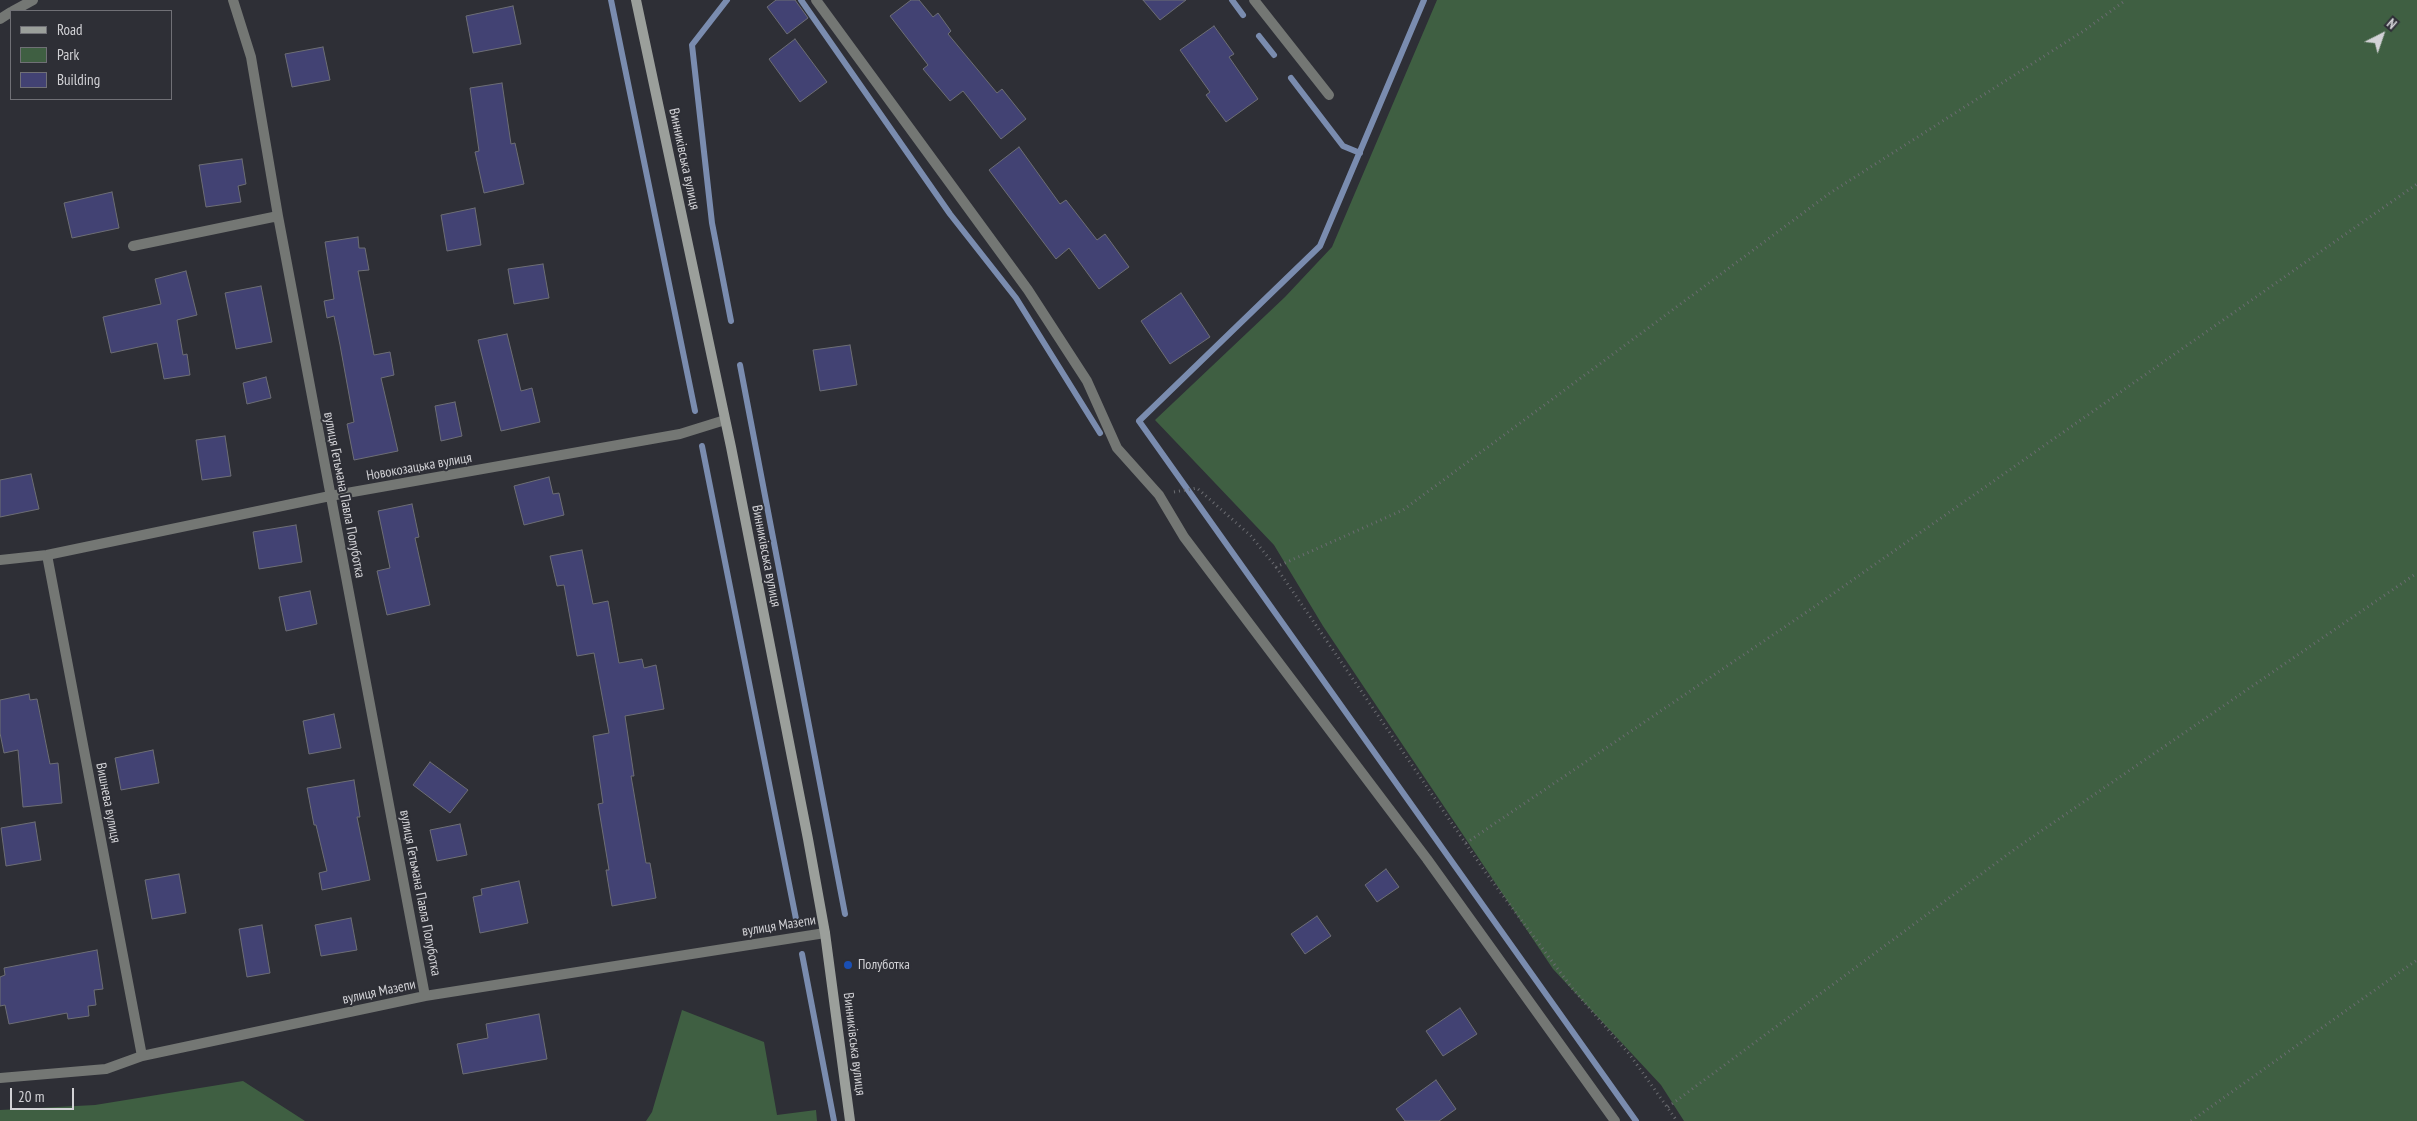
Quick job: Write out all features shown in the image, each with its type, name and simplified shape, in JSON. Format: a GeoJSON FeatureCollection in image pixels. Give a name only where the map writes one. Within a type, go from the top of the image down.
{"type":"FeatureCollection","features":[{"type":"Feature","properties":{"kind":"main road","name":"Винниківська вулиця"},"geometry":{"type":"LineString","coordinates":[[636,0],[725,420],[825,933],[850,1121]]}},
{"type":"Feature","properties":{"kind":"street"},"geometry":{"type":"LineString","coordinates":[[16,10],[34,0]]}},
{"type":"Feature","properties":{"kind":"street","name":"вулиця Гетьмана Павла Полуботка"},"geometry":{"type":"LineString","coordinates":[[233,0],[251,57],[278,216],[425,996]]}},
{"type":"Feature","properties":{"kind":"street"},"geometry":{"type":"LineString","coordinates":[[816,0],[1028,290],[1087,381],[1117,448],[1159,495],[1184,536],[1427,858],[1615,1121]]}},
{"type":"Feature","properties":{"kind":"street"},"geometry":{"type":"LineString","coordinates":[[1254,0],[1329,95]]}},
{"type":"Feature","properties":{"kind":"street"},"geometry":{"type":"LineString","coordinates":[[133,246],[278,216]]}},
{"type":"Feature","properties":{"kind":"street","name":"Новокозацька вулиця"},"geometry":{"type":"LineString","coordinates":[[0,560],[46,555],[330,496],[671,436],[725,420]]}},
{"type":"Feature","properties":{"kind":"street","name":"Вишнева вулиця"},"geometry":{"type":"LineString","coordinates":[[46,555],[142,1056]]}},
{"type":"Feature","properties":{"kind":"street","name":"вулиця Мазепи"},"geometry":{"type":"LineString","coordinates":[[0,1078],[106,1069],[142,1056],[425,996],[825,933]]}},
{"type":"Feature","properties":{"kind":"path"},"geometry":{"type":"LineString","coordinates":[[1276,567],[1403,510],[1830,194],[2085,30],[2126,0]]}},
{"type":"Feature","properties":{"kind":"path"},"geometry":{"type":"LineString","coordinates":[[1466,843],[1826,600],[2417,184]]}},
{"type":"Feature","properties":{"kind":"path"},"geometry":{"type":"LineString","coordinates":[[1159,495],[1197,488],[1251,536],[1276,567],[1466,843],[1572,988],[1630,1055],[1677,1121]]}},
{"type":"Feature","properties":{"kind":"path"},"geometry":{"type":"LineString","coordinates":[[1668,1107],[2015,849],[2417,572]]}},
{"type":"Feature","properties":{"kind":"path"},"geometry":{"type":"LineString","coordinates":[[2191,1121],[2417,960]]}},
{"type":"Feature","properties":{"kind":"green space"},"geometry":{"type":"Polygon","coordinates":[[[1437,0],[2417,0],[2417,1121],[1684,1121],[1661,1085],[1553,969],[1323,626],[1274,545],[1155,420],[1285,297],[1332,247],[1437,0]]]}},
{"type":"Feature","properties":{"kind":"green space"},"geometry":{"type":"Polygon","coordinates":[[[682,1010],[764,1042],[777,1115],[816,1110],[817,1121],[646,1121],[652,1112],[682,1010]]]}},
{"type":"Feature","properties":{"kind":"green space"},"geometry":{"type":"Polygon","coordinates":[[[243,1081],[305,1121],[0,1121],[0,1110],[95,1105],[243,1081]]]}},
{"type":"Feature","properties":{"kind":"building"},"geometry":{"type":"Polygon","coordinates":[[[776,0],[795,0],[808,18],[787,34],[767,7],[776,0]]]}},
{"type":"Feature","properties":{"kind":"building"},"geometry":{"type":"Polygon","coordinates":[[[911,0],[919,0],[933,17],[938,13],[951,31],[948,34],[997,93],[1002,89],[1026,119],[1001,139],[963,91],[950,101],[923,69],[928,65],[890,16],[911,0]]]}},
{"type":"Feature","properties":{"kind":"building"},"geometry":{"type":"Polygon","coordinates":[[[1143,0],[1186,0],[1160,20],[1143,0]]]}},
{"type":"Feature","properties":{"kind":"building"},"geometry":{"type":"Polygon","coordinates":[[[513,6],[521,44],[473,53],[466,16],[513,6]]]}},
{"type":"Feature","properties":{"kind":"building"},"geometry":{"type":"Polygon","coordinates":[[[1214,26],[1234,54],[1229,57],[1258,99],[1226,122],[1206,95],[1210,92],[1180,50],[1214,26]]]}},
{"type":"Feature","properties":{"kind":"building"},"geometry":{"type":"Polygon","coordinates":[[[795,39],[827,82],[800,102],[769,59],[795,39]]]}},
{"type":"Feature","properties":{"kind":"building"},"geometry":{"type":"Polygon","coordinates":[[[323,47],[330,80],[292,87],[285,54],[323,47]]]}},
{"type":"Feature","properties":{"kind":"building"},"geometry":{"type":"Polygon","coordinates":[[[502,83],[511,144],[515,143],[524,184],[484,193],[475,152],[479,151],[470,88],[502,83]]]}},
{"type":"Feature","properties":{"kind":"building"},"geometry":{"type":"Polygon","coordinates":[[[1019,147],[1060,204],[1066,200],[1097,240],[1105,234],[1129,267],[1099,289],[1069,248],[1056,259],[989,170],[1019,147]]]}},
{"type":"Feature","properties":{"kind":"building"},"geometry":{"type":"Polygon","coordinates":[[[242,159],[246,184],[238,186],[241,202],[206,207],[199,165],[242,159]]]}},
{"type":"Feature","properties":{"kind":"building"},"geometry":{"type":"Polygon","coordinates":[[[112,192],[119,228],[72,238],[64,203],[112,192]]]}},
{"type":"Feature","properties":{"kind":"building"},"geometry":{"type":"Polygon","coordinates":[[[475,208],[481,245],[447,251],[441,215],[475,208]]]}},
{"type":"Feature","properties":{"kind":"building"},"geometry":{"type":"Polygon","coordinates":[[[358,237],[359,248],[365,248],[369,270],[358,271],[374,355],[390,352],[394,375],[381,378],[398,451],[354,460],[347,424],[354,422],[340,345],[334,316],[327,318],[324,301],[334,299],[325,242],[358,237]]]}},
{"type":"Feature","properties":{"kind":"building"},"geometry":{"type":"Polygon","coordinates":[[[543,264],[549,298],[514,304],[508,269],[543,264]]]}},
{"type":"Feature","properties":{"kind":"building"},"geometry":{"type":"Polygon","coordinates":[[[186,271],[197,315],[177,320],[183,355],[187,354],[190,375],[164,379],[157,343],[111,353],[103,317],[161,304],[155,279],[186,271]]]}},
{"type":"Feature","properties":{"kind":"building"},"geometry":{"type":"Polygon","coordinates":[[[261,286],[272,342],[236,349],[225,293],[261,286]]]}},
{"type":"Feature","properties":{"kind":"building"},"geometry":{"type":"Polygon","coordinates":[[[1181,293],[1210,337],[1170,364],[1141,321],[1181,293]]]}},
{"type":"Feature","properties":{"kind":"building"},"geometry":{"type":"Polygon","coordinates":[[[507,334],[521,391],[532,388],[540,422],[501,431],[478,340],[507,334]]]}},
{"type":"Feature","properties":{"kind":"building"},"geometry":{"type":"Polygon","coordinates":[[[850,345],[857,385],[820,391],[813,350],[850,345]]]}},
{"type":"Feature","properties":{"kind":"building"},"geometry":{"type":"Polygon","coordinates":[[[266,377],[271,398],[247,404],[243,383],[266,377]]]}},
{"type":"Feature","properties":{"kind":"building"},"geometry":{"type":"Polygon","coordinates":[[[455,402],[462,436],[441,441],[435,406],[455,402]]]}},
{"type":"Feature","properties":{"kind":"building"},"geometry":{"type":"Polygon","coordinates":[[[225,436],[231,476],[202,480],[196,440],[225,436]]]}},
{"type":"Feature","properties":{"kind":"building"},"geometry":{"type":"Polygon","coordinates":[[[31,474],[39,509],[0,517],[0,480],[31,474]]]}},
{"type":"Feature","properties":{"kind":"building"},"geometry":{"type":"Polygon","coordinates":[[[549,477],[553,494],[559,493],[564,515],[524,525],[514,486],[549,477]]]}},
{"type":"Feature","properties":{"kind":"building"},"geometry":{"type":"Polygon","coordinates":[[[412,504],[419,537],[415,538],[430,605],[387,615],[377,571],[390,568],[378,511],[412,504]]]}},
{"type":"Feature","properties":{"kind":"building"},"geometry":{"type":"Polygon","coordinates":[[[296,525],[302,562],[259,569],[253,532],[296,525]]]}},
{"type":"Feature","properties":{"kind":"building"},"geometry":{"type":"Polygon","coordinates":[[[582,550],[593,604],[608,601],[619,663],[642,659],[644,668],[656,665],[664,709],[625,716],[634,776],[631,776],[646,863],[650,863],[656,898],[612,906],[606,870],[609,870],[598,804],[603,803],[593,736],[609,733],[594,653],[577,656],[564,585],[557,586],[550,556],[582,550]]]}},
{"type":"Feature","properties":{"kind":"building"},"geometry":{"type":"Polygon","coordinates":[[[310,591],[317,624],[286,631],[279,597],[310,591]]]}},
{"type":"Feature","properties":{"kind":"building"},"geometry":{"type":"Polygon","coordinates":[[[29,694],[30,700],[37,699],[50,764],[58,763],[62,803],[23,807],[18,750],[4,753],[0,733],[0,700],[29,694]]]}},
{"type":"Feature","properties":{"kind":"building"},"geometry":{"type":"Polygon","coordinates":[[[334,714],[341,748],[309,754],[303,721],[334,714]]]}},
{"type":"Feature","properties":{"kind":"building"},"geometry":{"type":"Polygon","coordinates":[[[153,750],[159,783],[121,790],[115,758],[153,750]]]}},
{"type":"Feature","properties":{"kind":"building"},"geometry":{"type":"Polygon","coordinates":[[[430,762],[468,790],[450,813],[413,785],[430,762]]]}},
{"type":"Feature","properties":{"kind":"building"},"geometry":{"type":"Polygon","coordinates":[[[354,780],[360,817],[357,817],[370,880],[322,890],[319,873],[327,871],[316,825],[314,825],[307,788],[354,780]]]}},
{"type":"Feature","properties":{"kind":"building"},"geometry":{"type":"Polygon","coordinates":[[[35,822],[41,860],[6,866],[1,828],[35,822]]]}},
{"type":"Feature","properties":{"kind":"building"},"geometry":{"type":"Polygon","coordinates":[[[460,824],[467,855],[437,861],[430,830],[460,824]]]}},
{"type":"Feature","properties":{"kind":"building"},"geometry":{"type":"Polygon","coordinates":[[[1386,869],[1399,887],[1377,902],[1365,885],[1386,869]]]}},
{"type":"Feature","properties":{"kind":"building"},"geometry":{"type":"Polygon","coordinates":[[[179,874],[186,913],[152,919],[145,880],[179,874]]]}},
{"type":"Feature","properties":{"kind":"building"},"geometry":{"type":"Polygon","coordinates":[[[519,881],[528,923],[480,933],[473,897],[482,895],[481,889],[519,881]]]}},
{"type":"Feature","properties":{"kind":"building"},"geometry":{"type":"Polygon","coordinates":[[[1317,916],[1331,936],[1305,954],[1291,934],[1317,916]]]}},
{"type":"Feature","properties":{"kind":"building"},"geometry":{"type":"Polygon","coordinates":[[[351,918],[357,950],[321,956],[315,925],[351,918]]]}},
{"type":"Feature","properties":{"kind":"building"},"geometry":{"type":"Polygon","coordinates":[[[262,925],[270,973],[247,977],[239,929],[262,925]]]}},
{"type":"Feature","properties":{"kind":"building"},"geometry":{"type":"Polygon","coordinates":[[[97,950],[103,989],[94,990],[96,1005],[88,1006],[89,1016],[68,1019],[67,1013],[9,1024],[5,1005],[0,1006],[0,977],[5,975],[4,968],[97,950]]]}},
{"type":"Feature","properties":{"kind":"building"},"geometry":{"type":"Polygon","coordinates":[[[1460,1008],[1477,1034],[1443,1056],[1426,1031],[1460,1008]]]}},
{"type":"Feature","properties":{"kind":"building"},"geometry":{"type":"Polygon","coordinates":[[[539,1014],[547,1059],[463,1074],[457,1044],[488,1038],[486,1024],[539,1014]]]}},
{"type":"Feature","properties":{"kind":"building"},"geometry":{"type":"Polygon","coordinates":[[[1436,1080],[1456,1109],[1439,1121],[1405,1121],[1396,1109],[1436,1080]]]}},
{"type":"Feature","properties":{"kind":"waterway"},"geometry":{"type":"LineString","coordinates":[[611,0],[695,411]]}},
{"type":"Feature","properties":{"kind":"waterway"},"geometry":{"type":"LineString","coordinates":[[727,0],[692,45],[712,223],[731,321]]}},
{"type":"Feature","properties":{"kind":"waterway"},"geometry":{"type":"LineString","coordinates":[[801,0],[950,214],[1016,298],[1100,433]]}},
{"type":"Feature","properties":{"kind":"waterway"},"geometry":{"type":"LineString","coordinates":[[1232,0],[1243,15]]}},
{"type":"Feature","properties":{"kind":"waterway"},"geometry":{"type":"LineString","coordinates":[[1424,0],[1320,246],[1139,421],[1636,1121]]}},
{"type":"Feature","properties":{"kind":"waterway"},"geometry":{"type":"LineString","coordinates":[[1259,36],[1274,55]]}},
{"type":"Feature","properties":{"kind":"waterway"},"geometry":{"type":"LineString","coordinates":[[1291,78],[1343,146],[1360,153]]}},
{"type":"Feature","properties":{"kind":"waterway"},"geometry":{"type":"LineString","coordinates":[[740,365],[845,914]]}},
{"type":"Feature","properties":{"kind":"waterway"},"geometry":{"type":"LineString","coordinates":[[702,446],[796,919]]}},
{"type":"Feature","properties":{"kind":"waterway"},"geometry":{"type":"LineString","coordinates":[[802,954],[834,1121]]}},
{"type":"Feature","properties":{"kind":"place","name":"Полуботка"},"geometry":{"type":"Point","coordinates":[848,965]}}]}
